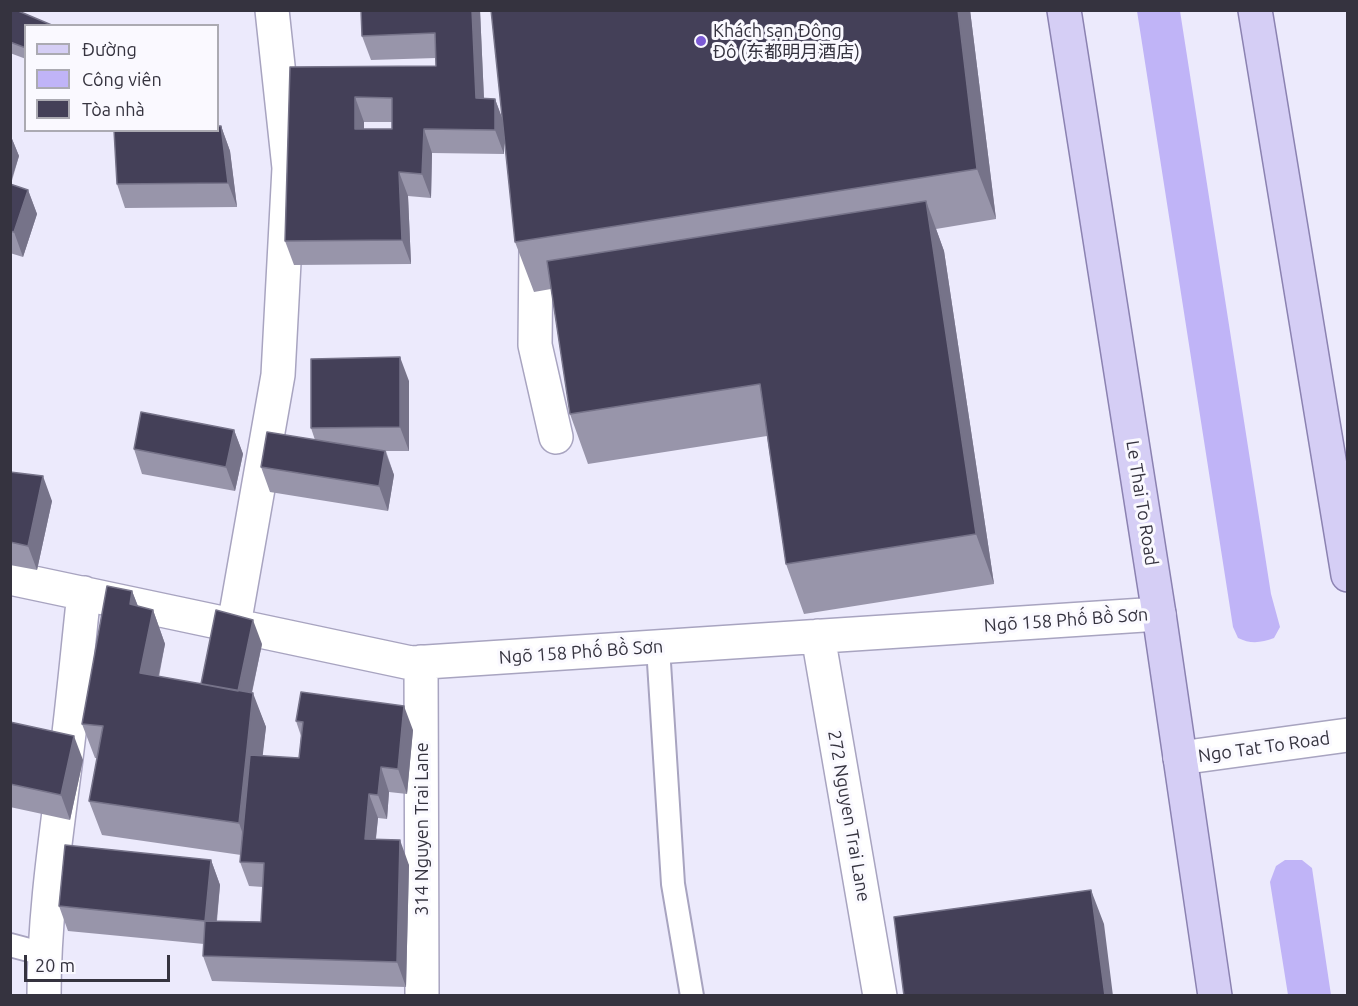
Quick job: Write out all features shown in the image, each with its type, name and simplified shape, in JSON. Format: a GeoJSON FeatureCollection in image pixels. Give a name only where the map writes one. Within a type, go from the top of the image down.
{"type":"FeatureCollection","features":[{"type":"Feature","properties":{"kind":"main road","name":"Le Thai To Road"},"geometry":{"type":"LineString","coordinates":[[1064,10],[1160,614],[1215,996]]}},
{"type":"Feature","properties":{"kind":"main road"},"geometry":{"type":"LineString","coordinates":[[1255,10],[1328,444],[1347,575]]}},
{"type":"Feature","properties":{"kind":"street"},"geometry":{"type":"LineString","coordinates":[[234,625],[278,375],[289,168],[272,10]]}},
{"type":"Feature","properties":{"kind":"street"},"geometry":{"type":"LineString","coordinates":[[537,222],[535,345],[556,437]]}},
{"type":"Feature","properties":{"kind":"street","name":"Ngõ 158 Phố Bồ Sơn"},"geometry":{"type":"LineString","coordinates":[[10,578],[411,663],[1160,614]]}},
{"type":"Feature","properties":{"kind":"street"},"geometry":{"type":"LineString","coordinates":[[44,996],[44,954],[53,850],[84,593]]}},
{"type":"Feature","properties":{"kind":"street","name":"272 Nguyen Trai Lane"},"geometry":{"type":"LineString","coordinates":[[818,636],[880,996]]}},
{"type":"Feature","properties":{"kind":"street","name":"314 Nguyen Trai Lane"},"geometry":{"type":"LineString","coordinates":[[421,663],[422,996]]}},
{"type":"Feature","properties":{"kind":"street","name":"Ngo Tat To Road"},"geometry":{"type":"LineString","coordinates":[[1180,758],[1347,735]]}},
{"type":"Feature","properties":{"kind":"lane"},"geometry":{"type":"LineString","coordinates":[[658,646],[673,884],[692,996]]}},
{"type":"Feature","properties":{"kind":"lane"},"geometry":{"type":"LineString","coordinates":[[10,945],[44,954]]}},
{"type":"Feature","properties":{"kind":"green space"},"geometry":{"type":"Polygon","coordinates":[[[1137,11],[1180,11],[1271,594],[1280,627],[1274,638],[1265,641],[1242,640],[1238,638],[1233,627],[1137,11]]]}},
{"type":"Feature","properties":{"kind":"green space"},"geometry":{"type":"Polygon","coordinates":[[[1285,860],[1302,860],[1312,868],[1331,995],[1288,995],[1270,882],[1276,866],[1285,860]]]}},
{"type":"Feature","properties":{"kind":"building"},"geometry":{"type":"Polygon","coordinates":[[[10,10],[16,10],[49,24],[24,24],[24,47],[10,42],[10,10]]]}},
{"type":"Feature","properties":{"kind":"building"},"geometry":{"type":"Polygon","coordinates":[[[361,10],[472,10],[476,98],[495,99],[495,130],[424,129],[422,174],[399,172],[402,240],[285,241],[290,67],[436,66],[435,33],[362,36],[361,10]],[[355,97],[355,129],[392,129],[392,98],[355,97]]]}},
{"type":"Feature","properties":{"kind":"building"},"geometry":{"type":"Polygon","coordinates":[[[491,10],[958,10],[977,169],[515,242],[491,10]]]}},
{"type":"Feature","properties":{"kind":"building"},"geometry":{"type":"Polygon","coordinates":[[[219,126],[221,126],[228,183],[117,184],[114,132],[219,132],[219,126]]]}},
{"type":"Feature","properties":{"kind":"building"},"geometry":{"type":"Polygon","coordinates":[[[10,184],[28,190],[14,232],[10,231],[10,184]]]}},
{"type":"Feature","properties":{"kind":"building"},"geometry":{"type":"Polygon","coordinates":[[[926,201],[976,534],[786,564],[760,384],[570,414],[547,261],[926,201]]]}},
{"type":"Feature","properties":{"kind":"building"},"geometry":{"type":"Polygon","coordinates":[[[400,357],[400,427],[311,428],[311,359],[400,357]]]}},
{"type":"Feature","properties":{"kind":"building"},"geometry":{"type":"Polygon","coordinates":[[[141,412],[234,430],[226,467],[134,449],[141,412]]]}},
{"type":"Feature","properties":{"kind":"building"},"geometry":{"type":"Polygon","coordinates":[[[267,432],[385,451],[379,486],[261,467],[267,432]]]}},
{"type":"Feature","properties":{"kind":"building"},"geometry":{"type":"Polygon","coordinates":[[[10,472],[43,476],[28,546],[10,542],[10,472]]]}},
{"type":"Feature","properties":{"kind":"building"},"geometry":{"type":"Polygon","coordinates":[[[107,586],[132,591],[130,604],[153,610],[140,673],[253,693],[239,823],[89,801],[103,726],[82,724],[107,586]]]}},
{"type":"Feature","properties":{"kind":"building"},"geometry":{"type":"Polygon","coordinates":[[[216,610],[253,620],[238,691],[201,684],[216,610]]]}},
{"type":"Feature","properties":{"kind":"building"},"geometry":{"type":"Polygon","coordinates":[[[301,692],[404,706],[398,769],[381,767],[378,795],[369,794],[365,839],[400,840],[397,962],[203,956],[205,921],[261,922],[264,863],[240,862],[250,755],[299,758],[303,722],[296,721],[301,692]]]}},
{"type":"Feature","properties":{"kind":"building"},"geometry":{"type":"Polygon","coordinates":[[[10,722],[74,736],[61,795],[10,784],[10,722]]]}},
{"type":"Feature","properties":{"kind":"building"},"geometry":{"type":"Polygon","coordinates":[[[65,845],[211,860],[205,921],[59,906],[65,845]]]}},
{"type":"Feature","properties":{"kind":"building"},"geometry":{"type":"Polygon","coordinates":[[[1091,890],[1105,996],[904,996],[894,917],[1091,890]]]}},
{"type":"Feature","properties":{"kind":"place","name":"Khách sạn Đông Đô (东都明月酒店)"},"geometry":{"type":"Point","coordinates":[701,41]}}]}
